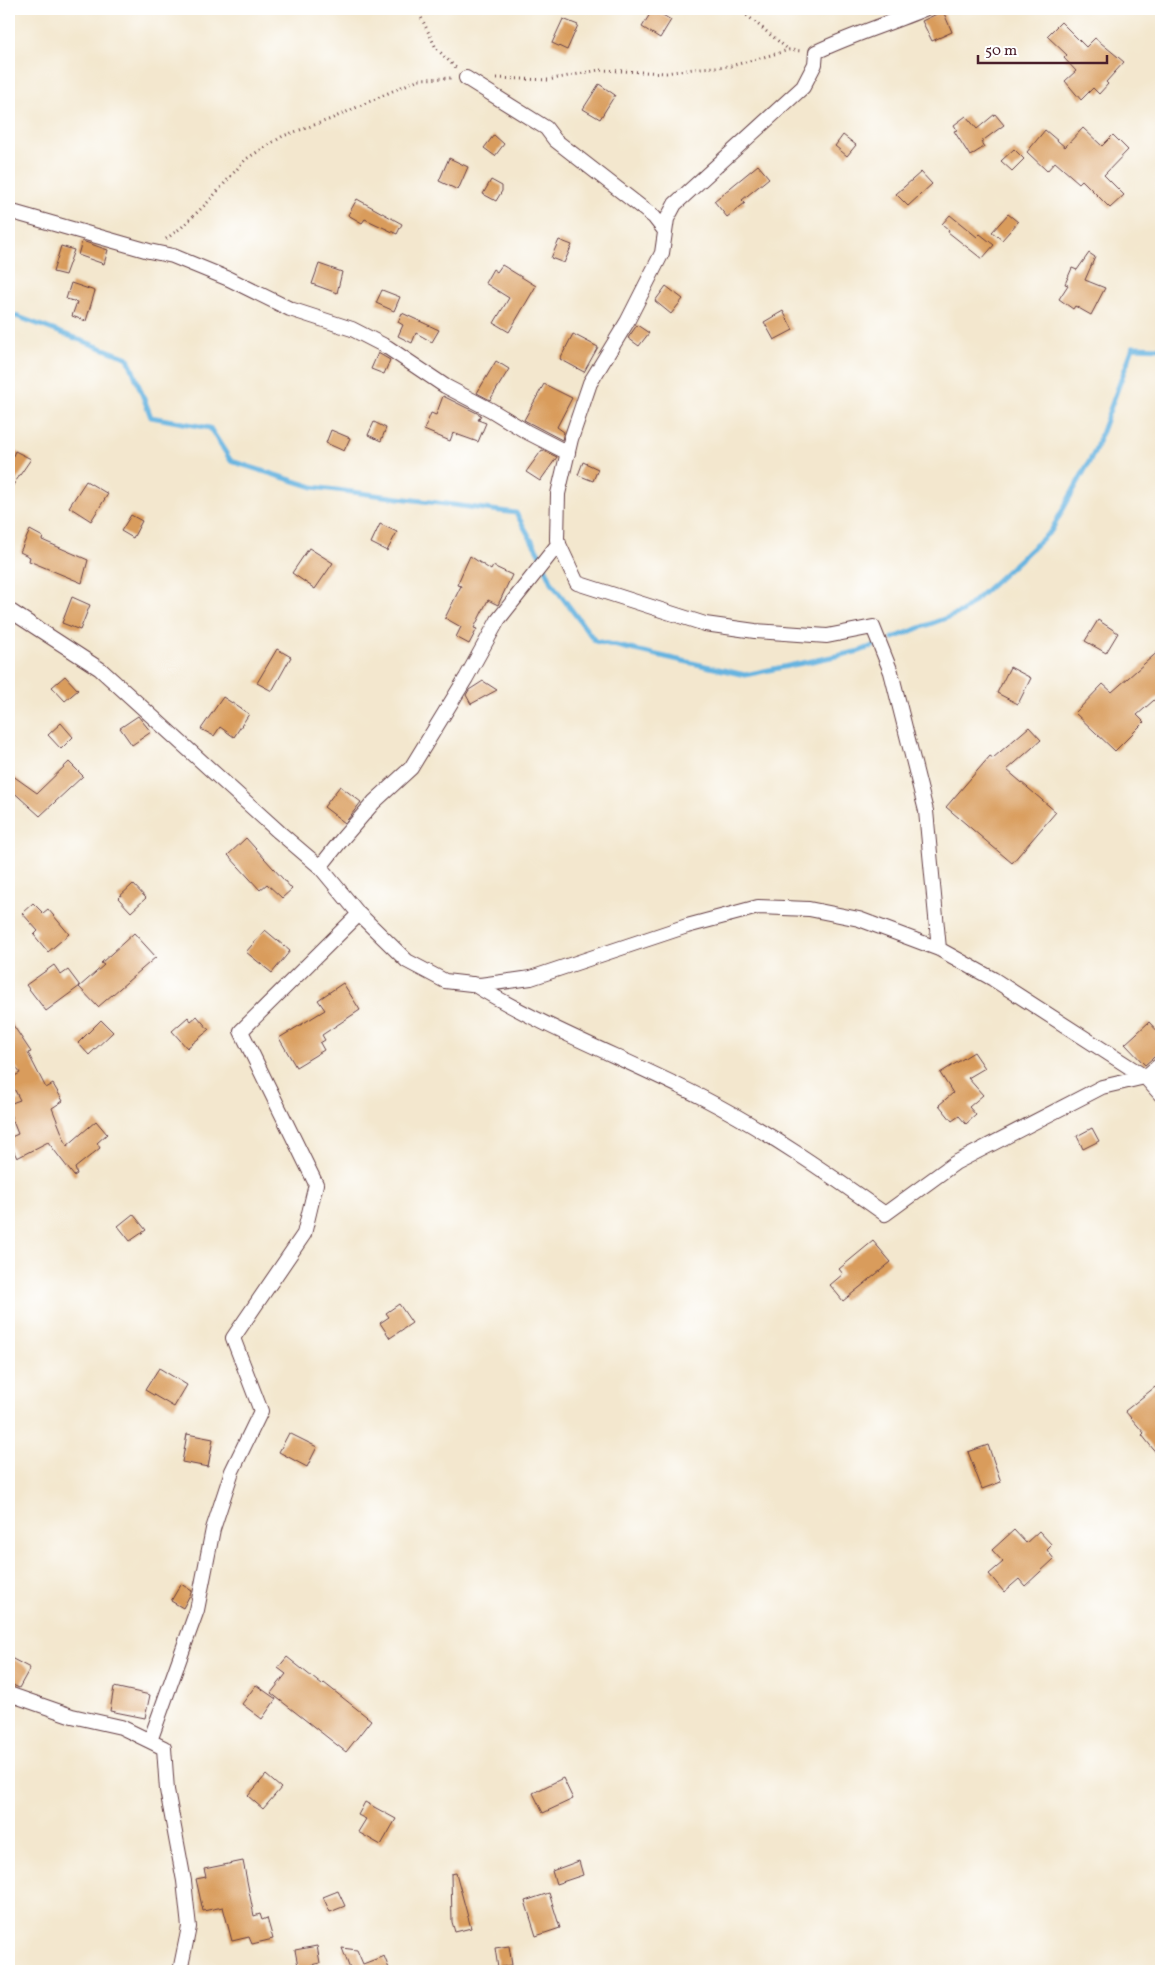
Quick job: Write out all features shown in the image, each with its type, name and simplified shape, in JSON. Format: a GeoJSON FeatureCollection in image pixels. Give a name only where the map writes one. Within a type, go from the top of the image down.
{"type":"FeatureCollection","features":[{"type":"Feature","properties":{"kind":"street"},"geometry":{"type":"LineString","coordinates":[[924,9],[880,27],[847,37],[816,52],[815,64],[803,87],[675,204],[667,219],[662,254],[627,322],[590,383],[568,453],[558,494],[559,543],[576,583],[705,624],[755,631],[827,636],[873,627],[891,672],[926,811],[939,948]]}},
{"type":"Feature","properties":{"kind":"street"},"geometry":{"type":"LineString","coordinates":[[466,78],[546,128],[555,140],[654,217],[666,231]]}},
{"type":"Feature","properties":{"kind":"street"},"geometry":{"type":"LineString","coordinates":[[9,211],[149,251],[173,256],[229,279],[290,309],[352,329],[387,347],[446,386],[568,453]]}},
{"type":"Feature","properties":{"kind":"street"},"geometry":{"type":"LineString","coordinates":[[320,867],[342,838],[374,802],[411,768],[466,678],[498,620],[559,543]]}},
{"type":"Feature","properties":{"kind":"street"},"geometry":{"type":"LineString","coordinates":[[9,610],[100,670],[320,867],[359,914],[407,961],[446,981],[480,985],[531,978],[687,926],[758,907],[808,909],[859,919],[939,948],[993,979],[1145,1077],[1161,1095]]}},
{"type":"Feature","properties":{"kind":"street"},"geometry":{"type":"LineString","coordinates":[[150,1741],[197,1610],[213,1530],[232,1472],[262,1411],[233,1338],[304,1234],[316,1184],[241,1030],[359,914]]}},
{"type":"Feature","properties":{"kind":"street"},"geometry":{"type":"LineString","coordinates":[[472,984],[507,1005],[704,1098],[803,1156],[885,1214],[956,1164],[1102,1086],[1145,1077],[1161,1064]]}},
{"type":"Feature","properties":{"kind":"street"},"geometry":{"type":"LineString","coordinates":[[9,1694],[72,1716],[121,1727],[164,1748],[167,1790],[184,1881],[189,1927],[180,1971]]}},
{"type":"Feature","properties":{"kind":"path"},"geometry":{"type":"LineString","coordinates":[[417,9],[436,48],[466,78]]}},
{"type":"Feature","properties":{"kind":"path"},"geometry":{"type":"LineString","coordinates":[[739,9],[789,50]]}},
{"type":"Feature","properties":{"kind":"path"},"geometry":{"type":"LineString","coordinates":[[496,78],[548,80],[599,70],[666,73],[731,66],[789,50],[816,52]]}},
{"type":"Feature","properties":{"kind":"path"},"geometry":{"type":"LineString","coordinates":[[149,251],[182,227],[209,201],[246,159],[283,136],[330,119],[419,79],[466,78]]}},
{"type":"Feature","properties":{"kind":"building"},"geometry":{"type":"Polygon","coordinates":[[[653,9],[671,20],[660,38],[642,27],[653,9]]]}},
{"type":"Feature","properties":{"kind":"building"},"geometry":{"type":"Polygon","coordinates":[[[943,11],[952,32],[932,41],[922,21],[943,11]]]}},
{"type":"Feature","properties":{"kind":"building"},"geometry":{"type":"Polygon","coordinates":[[[563,19],[578,25],[567,50],[552,43],[563,19]]]}},
{"type":"Feature","properties":{"kind":"building"},"geometry":{"type":"Polygon","coordinates":[[[1061,22],[1086,47],[1095,38],[1124,62],[1106,82],[1108,84],[1099,94],[1093,88],[1081,100],[1065,81],[1076,71],[1064,58],[1067,55],[1047,36],[1061,22]]]}},
{"type":"Feature","properties":{"kind":"building"},"geometry":{"type":"Polygon","coordinates":[[[599,84],[615,95],[600,119],[583,109],[599,84]]]}},
{"type":"Feature","properties":{"kind":"building"},"geometry":{"type":"Polygon","coordinates":[[[995,114],[1004,125],[981,142],[984,147],[970,156],[954,131],[957,130],[954,125],[966,116],[977,129],[995,114]]]}},
{"type":"Feature","properties":{"kind":"building"},"geometry":{"type":"Polygon","coordinates":[[[1083,128],[1102,146],[1113,135],[1128,150],[1104,175],[1124,195],[1110,208],[1082,180],[1079,183],[1055,162],[1047,171],[1027,152],[1045,130],[1065,147],[1083,128]]]}},
{"type":"Feature","properties":{"kind":"building"},"geometry":{"type":"Polygon","coordinates":[[[494,135],[504,144],[495,156],[484,148],[494,135]]]}},
{"type":"Feature","properties":{"kind":"building"},"geometry":{"type":"Polygon","coordinates":[[[843,135],[856,145],[847,156],[835,146],[843,135]]]}},
{"type":"Feature","properties":{"kind":"building"},"geometry":{"type":"Polygon","coordinates":[[[1014,149],[1024,159],[1012,171],[1001,161],[1014,149]]]}},
{"type":"Feature","properties":{"kind":"building"},"geometry":{"type":"Polygon","coordinates":[[[449,158],[468,167],[458,190],[439,181],[449,158]]]}},
{"type":"Feature","properties":{"kind":"building"},"geometry":{"type":"Polygon","coordinates":[[[758,165],[769,178],[742,200],[745,203],[727,217],[714,201],[758,165]]]}},
{"type":"Feature","properties":{"kind":"building"},"geometry":{"type":"Polygon","coordinates":[[[921,172],[932,184],[908,206],[896,194],[921,172]]]}},
{"type":"Feature","properties":{"kind":"building"},"geometry":{"type":"Polygon","coordinates":[[[491,180],[502,186],[502,191],[496,201],[483,194],[491,180]]]}},
{"type":"Feature","properties":{"kind":"building"},"geometry":{"type":"Polygon","coordinates":[[[357,199],[402,224],[397,234],[365,219],[362,223],[348,215],[357,199]]]}},
{"type":"Feature","properties":{"kind":"building"},"geometry":{"type":"Polygon","coordinates":[[[1008,214],[1018,222],[1002,240],[992,232],[1008,214]]]}},
{"type":"Feature","properties":{"kind":"building"},"geometry":{"type":"Polygon","coordinates":[[[950,215],[977,237],[980,234],[994,245],[982,259],[948,232],[949,230],[942,224],[950,215]]]}},
{"type":"Feature","properties":{"kind":"building"},"geometry":{"type":"Polygon","coordinates":[[[559,240],[572,245],[564,263],[551,258],[559,240]]]}},
{"type":"Feature","properties":{"kind":"building"},"geometry":{"type":"Polygon","coordinates":[[[82,241],[108,250],[104,264],[78,255],[82,241]]]}},
{"type":"Feature","properties":{"kind":"building"},"geometry":{"type":"Polygon","coordinates":[[[61,246],[74,250],[65,275],[53,272],[61,246]]]}},
{"type":"Feature","properties":{"kind":"building"},"geometry":{"type":"Polygon","coordinates":[[[1089,253],[1095,257],[1085,280],[1105,288],[1091,315],[1075,306],[1073,309],[1059,299],[1068,285],[1065,284],[1072,268],[1077,270],[1089,253]]]}},
{"type":"Feature","properties":{"kind":"building"},"geometry":{"type":"Polygon","coordinates":[[[319,264],[342,272],[337,293],[312,284],[319,264]]]}},
{"type":"Feature","properties":{"kind":"building"},"geometry":{"type":"Polygon","coordinates":[[[502,265],[536,286],[509,332],[494,323],[509,298],[485,283],[493,269],[497,272],[502,265]]]}},
{"type":"Feature","properties":{"kind":"building"},"geometry":{"type":"Polygon","coordinates":[[[71,283],[95,291],[86,321],[72,316],[77,302],[66,299],[71,283]]]}},
{"type":"Feature","properties":{"kind":"building"},"geometry":{"type":"Polygon","coordinates":[[[666,286],[683,299],[671,314],[655,301],[666,286]]]}},
{"type":"Feature","properties":{"kind":"building"},"geometry":{"type":"Polygon","coordinates":[[[382,290],[400,297],[394,311],[376,303],[382,290]]]}},
{"type":"Feature","properties":{"kind":"building"},"geometry":{"type":"Polygon","coordinates":[[[783,311],[793,330],[774,340],[764,322],[783,311]]]}},
{"type":"Feature","properties":{"kind":"building"},"geometry":{"type":"Polygon","coordinates":[[[402,313],[439,330],[432,342],[416,333],[412,343],[398,336],[403,325],[398,322],[402,313]]]}},
{"type":"Feature","properties":{"kind":"building"},"geometry":{"type":"Polygon","coordinates":[[[637,325],[649,333],[639,346],[628,338],[637,325]]]}},
{"type":"Feature","properties":{"kind":"building"},"geometry":{"type":"Polygon","coordinates":[[[573,334],[598,347],[584,372],[560,359],[573,334]]]}},
{"type":"Feature","properties":{"kind":"building"},"geometry":{"type":"Polygon","coordinates":[[[378,353],[390,360],[384,374],[371,369],[378,353]]]}},
{"type":"Feature","properties":{"kind":"building"},"geometry":{"type":"Polygon","coordinates":[[[496,361],[509,369],[490,400],[477,393],[496,361]]]}},
{"type":"Feature","properties":{"kind":"building"},"geometry":{"type":"Polygon","coordinates":[[[544,384],[572,398],[557,427],[564,432],[562,440],[524,420],[544,384]]]}},
{"type":"Feature","properties":{"kind":"building"},"geometry":{"type":"Polygon","coordinates":[[[443,396],[481,415],[478,420],[486,423],[478,442],[453,433],[450,441],[424,430],[431,413],[436,415],[443,396]]]}},
{"type":"Feature","properties":{"kind":"building"},"geometry":{"type":"Polygon","coordinates":[[[374,422],[386,428],[381,441],[368,435],[374,422]]]}},
{"type":"Feature","properties":{"kind":"building"},"geometry":{"type":"Polygon","coordinates":[[[331,430],[350,438],[344,451],[326,443],[331,430]]]}},
{"type":"Feature","properties":{"kind":"building"},"geometry":{"type":"Polygon","coordinates":[[[542,450],[557,457],[540,481],[526,472],[542,450]]]}},
{"type":"Feature","properties":{"kind":"building"},"geometry":{"type":"Polygon","coordinates":[[[15,451],[31,459],[9,491],[9,465],[15,451]]]}},
{"type":"Feature","properties":{"kind":"building"},"geometry":{"type":"Polygon","coordinates":[[[583,462],[598,469],[593,481],[578,475],[583,462]]]}},
{"type":"Feature","properties":{"kind":"building"},"geometry":{"type":"Polygon","coordinates":[[[86,481],[108,494],[91,521],[69,507],[86,481]]]}},
{"type":"Feature","properties":{"kind":"building"},"geometry":{"type":"Polygon","coordinates":[[[131,515],[142,521],[133,538],[121,531],[131,515]]]}},
{"type":"Feature","properties":{"kind":"building"},"geometry":{"type":"Polygon","coordinates":[[[380,524],[397,532],[387,551],[371,543],[380,524]]]}},
{"type":"Feature","properties":{"kind":"building"},"geometry":{"type":"Polygon","coordinates":[[[30,530],[43,537],[42,540],[88,560],[82,583],[29,561],[30,557],[20,552],[30,530]]]}},
{"type":"Feature","properties":{"kind":"building"},"geometry":{"type":"Polygon","coordinates":[[[309,548],[333,563],[315,589],[292,573],[309,548]]]}},
{"type":"Feature","properties":{"kind":"building"},"geometry":{"type":"Polygon","coordinates":[[[470,556],[491,570],[493,566],[512,575],[498,605],[488,600],[474,628],[477,629],[469,644],[456,637],[461,627],[445,618],[461,586],[457,585],[470,556]]]}},
{"type":"Feature","properties":{"kind":"building"},"geometry":{"type":"Polygon","coordinates":[[[72,597],[90,605],[80,630],[62,623],[72,597]]]}},
{"type":"Feature","properties":{"kind":"building"},"geometry":{"type":"Polygon","coordinates":[[[1098,620],[1118,633],[1106,653],[1085,641],[1098,620]]]}},
{"type":"Feature","properties":{"kind":"building"},"geometry":{"type":"Polygon","coordinates":[[[277,649],[291,657],[272,691],[257,683],[277,649]]]}},
{"type":"Feature","properties":{"kind":"building"},"geometry":{"type":"Polygon","coordinates":[[[1161,649],[1161,694],[1137,715],[1144,722],[1115,751],[1075,713],[1103,684],[1112,692],[1161,649]]]}},
{"type":"Feature","properties":{"kind":"building"},"geometry":{"type":"Polygon","coordinates":[[[1010,667],[1031,678],[1018,704],[997,693],[1010,667]]]}},
{"type":"Feature","properties":{"kind":"building"},"geometry":{"type":"Polygon","coordinates":[[[65,676],[78,690],[65,701],[52,687],[65,676]]]}},
{"type":"Feature","properties":{"kind":"building"},"geometry":{"type":"Polygon","coordinates":[[[483,681],[497,690],[471,704],[466,695],[469,690],[483,681]]]}},
{"type":"Feature","properties":{"kind":"building"},"geometry":{"type":"Polygon","coordinates":[[[223,697],[249,714],[234,737],[220,727],[214,736],[201,729],[223,697]]]}},
{"type":"Feature","properties":{"kind":"building"},"geometry":{"type":"Polygon","coordinates":[[[138,716],[151,732],[132,745],[120,728],[138,716]]]}},
{"type":"Feature","properties":{"kind":"building"},"geometry":{"type":"Polygon","coordinates":[[[61,723],[73,737],[61,749],[48,735],[61,723]]]}},
{"type":"Feature","properties":{"kind":"building"},"geometry":{"type":"Polygon","coordinates":[[[1029,727],[1041,740],[1007,770],[1056,812],[1012,863],[946,807],[990,756],[993,758],[1029,727]]]}},
{"type":"Feature","properties":{"kind":"building"},"geometry":{"type":"Polygon","coordinates":[[[69,762],[83,776],[40,816],[9,788],[9,773],[37,793],[69,762]]]}},
{"type":"Feature","properties":{"kind":"building"},"geometry":{"type":"Polygon","coordinates":[[[340,786],[361,802],[345,823],[324,807],[340,786]]]}},
{"type":"Feature","properties":{"kind":"building"},"geometry":{"type":"Polygon","coordinates":[[[246,838],[292,889],[282,898],[267,884],[260,890],[228,855],[246,838]]]}},
{"type":"Feature","properties":{"kind":"building"},"geometry":{"type":"Polygon","coordinates":[[[133,884],[146,898],[131,912],[118,898],[133,884]]]}},
{"type":"Feature","properties":{"kind":"building"},"geometry":{"type":"Polygon","coordinates":[[[33,903],[43,913],[48,909],[69,934],[48,952],[34,935],[38,931],[22,913],[33,903]]]}},
{"type":"Feature","properties":{"kind":"building"},"geometry":{"type":"Polygon","coordinates":[[[265,930],[290,951],[272,973],[246,952],[265,930]]]}},
{"type":"Feature","properties":{"kind":"building"},"geometry":{"type":"Polygon","coordinates":[[[134,933],[156,957],[98,1007],[79,987],[104,965],[101,963],[134,933]]]}},
{"type":"Feature","properties":{"kind":"building"},"geometry":{"type":"Polygon","coordinates":[[[54,965],[61,975],[68,970],[80,986],[46,1011],[26,985],[54,965]]]}},
{"type":"Feature","properties":{"kind":"building"},"geometry":{"type":"Polygon","coordinates":[[[343,983],[360,1010],[322,1035],[325,1040],[320,1043],[324,1050],[296,1067],[279,1038],[325,1010],[318,1000],[343,983]]]}},
{"type":"Feature","properties":{"kind":"building"},"geometry":{"type":"Polygon","coordinates":[[[197,1016],[209,1030],[187,1048],[172,1031],[188,1017],[191,1021],[197,1016]]]}},
{"type":"Feature","properties":{"kind":"building"},"geometry":{"type":"Polygon","coordinates":[[[9,1019],[31,1052],[28,1053],[46,1088],[53,1084],[63,1101],[52,1108],[67,1146],[96,1121],[107,1134],[97,1143],[100,1148],[75,1168],[77,1174],[74,1176],[48,1142],[17,1158],[9,1142],[9,1138],[18,1134],[9,1111],[9,1104],[20,1100],[9,1079],[20,1073],[9,1057],[9,1019]]]}},
{"type":"Feature","properties":{"kind":"building"},"geometry":{"type":"Polygon","coordinates":[[[101,1020],[113,1032],[89,1055],[78,1043],[101,1020]]]}},
{"type":"Feature","properties":{"kind":"building"},"geometry":{"type":"Polygon","coordinates":[[[1149,1022],[1161,1035],[1161,1051],[1145,1065],[1125,1044],[1149,1022]]]}},
{"type":"Feature","properties":{"kind":"building"},"geometry":{"type":"Polygon","coordinates":[[[974,1052],[985,1068],[968,1078],[983,1095],[969,1107],[976,1115],[966,1124],[959,1116],[952,1121],[939,1105],[953,1093],[940,1073],[974,1052]]]}},
{"type":"Feature","properties":{"kind":"building"},"geometry":{"type":"Polygon","coordinates":[[[1092,1128],[1099,1141],[1083,1149],[1077,1136],[1092,1128]]]}},
{"type":"Feature","properties":{"kind":"building"},"geometry":{"type":"Polygon","coordinates":[[[133,1214],[146,1230],[130,1241],[118,1226],[133,1214]]]}},
{"type":"Feature","properties":{"kind":"building"},"geometry":{"type":"Polygon","coordinates":[[[873,1241],[891,1262],[843,1301],[830,1285],[843,1274],[839,1269],[873,1241]]]}},
{"type":"Feature","properties":{"kind":"building"},"geometry":{"type":"Polygon","coordinates":[[[399,1304],[412,1323],[390,1338],[380,1323],[389,1317],[386,1313],[399,1304]]]}},
{"type":"Feature","properties":{"kind":"building"},"geometry":{"type":"Polygon","coordinates":[[[159,1368],[187,1385],[174,1407],[145,1390],[159,1368]]]}},
{"type":"Feature","properties":{"kind":"building"},"geometry":{"type":"Polygon","coordinates":[[[1155,1387],[1161,1394],[1161,1459],[1142,1435],[1144,1433],[1125,1411],[1155,1387]]]}},
{"type":"Feature","properties":{"kind":"building"},"geometry":{"type":"Polygon","coordinates":[[[289,1433],[317,1447],[307,1467],[279,1452],[289,1433]]]}},
{"type":"Feature","properties":{"kind":"building"},"geometry":{"type":"Polygon","coordinates":[[[187,1434],[213,1439],[208,1467],[182,1462],[187,1434]]]}},
{"type":"Feature","properties":{"kind":"building"},"geometry":{"type":"Polygon","coordinates":[[[988,1445],[1001,1482],[982,1489],[968,1452],[988,1445]]]}},
{"type":"Feature","properties":{"kind":"building"},"geometry":{"type":"Polygon","coordinates":[[[1014,1530],[1026,1543],[1039,1531],[1052,1545],[1047,1550],[1054,1559],[1025,1586],[1019,1579],[1004,1592],[989,1574],[1003,1562],[992,1550],[1014,1530]]]}},
{"type":"Feature","properties":{"kind":"building"},"geometry":{"type":"Polygon","coordinates":[[[181,1584],[192,1591],[183,1608],[171,1601],[181,1584]]]}},
{"type":"Feature","properties":{"kind":"building"},"geometry":{"type":"Polygon","coordinates":[[[9,1657],[30,1668],[19,1688],[9,1683],[9,1657]]]}},
{"type":"Feature","properties":{"kind":"building"},"geometry":{"type":"Polygon","coordinates":[[[287,1657],[371,1720],[346,1752],[271,1693],[286,1674],[278,1668],[287,1657]]]}},
{"type":"Feature","properties":{"kind":"building"},"geometry":{"type":"Polygon","coordinates":[[[256,1685],[276,1699],[262,1719],[242,1704],[256,1685]]]}},
{"type":"Feature","properties":{"kind":"building"},"geometry":{"type":"Polygon","coordinates":[[[114,1687],[150,1695],[145,1718],[110,1711],[114,1687]]]}},
{"type":"Feature","properties":{"kind":"building"},"geometry":{"type":"Polygon","coordinates":[[[266,1775],[281,1788],[263,1809],[248,1796],[266,1775]]]}},
{"type":"Feature","properties":{"kind":"building"},"geometry":{"type":"Polygon","coordinates":[[[563,1778],[573,1799],[543,1813],[533,1793],[563,1778]]]}},
{"type":"Feature","properties":{"kind":"building"},"geometry":{"type":"Polygon","coordinates":[[[365,1802],[396,1819],[381,1845],[358,1832],[366,1819],[358,1815],[365,1802]]]}},
{"type":"Feature","properties":{"kind":"building"},"geometry":{"type":"Polygon","coordinates":[[[243,1861],[254,1916],[260,1914],[262,1920],[267,1918],[273,1939],[252,1944],[249,1937],[232,1941],[223,1907],[203,1911],[196,1879],[206,1877],[204,1869],[243,1861]]]}},
{"type":"Feature","properties":{"kind":"building"},"geometry":{"type":"Polygon","coordinates":[[[579,1861],[583,1875],[556,1884],[552,1871],[579,1861]]]}},
{"type":"Feature","properties":{"kind":"building"},"geometry":{"type":"Polygon","coordinates":[[[456,1873],[471,1928],[455,1932],[452,1922],[451,1874],[456,1873]]]}},
{"type":"Feature","properties":{"kind":"building"},"geometry":{"type":"Polygon","coordinates":[[[338,1891],[345,1906],[330,1912],[323,1897],[338,1891]]]}},
{"type":"Feature","properties":{"kind":"building"},"geometry":{"type":"Polygon","coordinates":[[[549,1893],[560,1928],[536,1936],[525,1901],[549,1893]]]}},
{"type":"Feature","properties":{"kind":"building"},"geometry":{"type":"Polygon","coordinates":[[[317,1946],[320,1963],[311,1965],[313,1971],[299,1971],[295,1950],[317,1946]]]}},
{"type":"Feature","properties":{"kind":"building"},"geometry":{"type":"Polygon","coordinates":[[[509,1946],[512,1965],[498,1968],[495,1948],[509,1946]]]}},
{"type":"Feature","properties":{"kind":"building"},"geometry":{"type":"Polygon","coordinates":[[[342,1948],[357,1950],[363,1964],[384,1956],[390,1971],[348,1971],[350,1969],[342,1948]]]}},
{"type":"Feature","properties":{"kind":"waterway"},"geometry":{"type":"LineString","coordinates":[[9,317],[16,316],[128,358],[151,417],[210,428],[231,461],[313,487],[516,513],[541,557]]}},
{"type":"Feature","properties":{"kind":"waterway"},"geometry":{"type":"LineString","coordinates":[[893,638],[962,612],[1051,531],[1094,453],[1133,347],[1161,348]]}},
{"type":"Feature","properties":{"kind":"waterway"},"geometry":{"type":"LineString","coordinates":[[545,567],[553,585],[595,641],[745,675],[860,651],[875,645]]}}]}
